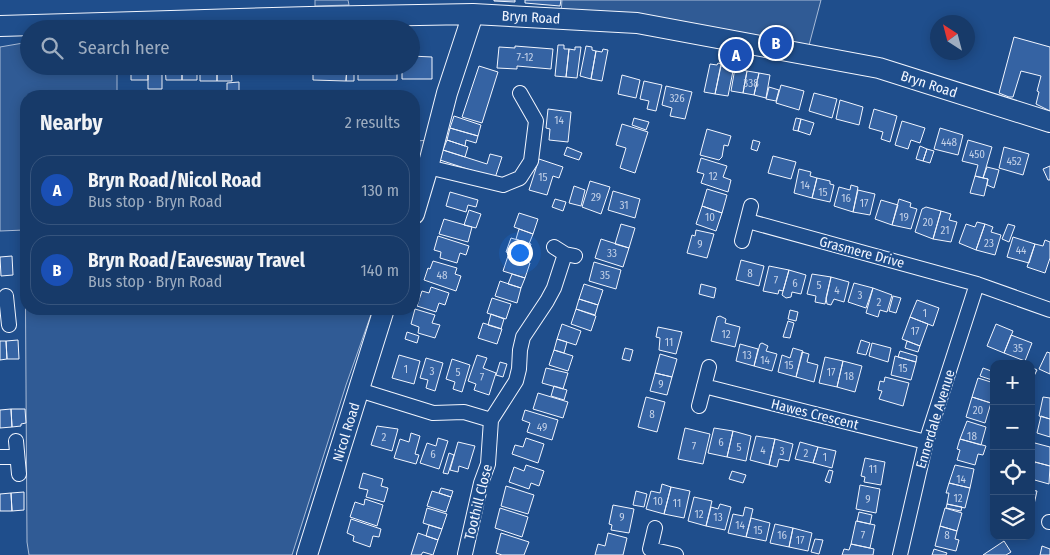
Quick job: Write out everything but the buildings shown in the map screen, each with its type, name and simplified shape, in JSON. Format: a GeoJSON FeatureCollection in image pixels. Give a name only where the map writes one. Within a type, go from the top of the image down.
{"type":"FeatureCollection","features":[{"type":"Feature","properties":{"kind":"main road","name":"Bryn Road"},"geometry":{"type":"LineString","coordinates":[[207,20],[474,14],[637,23],[879,68],[1050,122]]}},
{"type":"Feature","properties":{"kind":"main road"},"geometry":{"type":"LineString","coordinates":[[420,194],[447,93],[474,14]]}},
{"type":"Feature","properties":{"kind":"main road","name":"Bryn Road"},"geometry":{"type":"LineString","coordinates":[[0,26],[20,25]]}},
{"type":"Feature","properties":{"kind":"main road","name":"Nicol Road"},"geometry":{"type":"LineString","coordinates":[[307,555],[382,315]]}},
{"type":"Feature","properties":{"kind":"street"},"geometry":{"type":"LineString","coordinates":[[428,167],[503,185],[520,178],[531,161],[536,122],[520,93]]}},
{"type":"Feature","properties":{"kind":"street"},"geometry":{"type":"LineString","coordinates":[[742,242],[752,206]]}},
{"type":"Feature","properties":{"kind":"street","name":"Grasmere Drive"},"geometry":{"type":"LineString","coordinates":[[748,221],[977,284],[1050,310]]}},
{"type":"Feature","properties":{"kind":"street","name":"Toothill Close"},"geometry":{"type":"LineString","coordinates":[[465,555],[481,483],[488,464],[491,420],[516,381],[522,337],[554,288],[565,252]]}},
{"type":"Feature","properties":{"kind":"street","name":"Ennerdale Avenue"},"geometry":{"type":"LineString","coordinates":[[900,555],[926,442],[977,284]]}},
{"type":"Feature","properties":{"kind":"street"},"geometry":{"type":"LineString","coordinates":[[4,304],[9,325]]}},
{"type":"Feature","properties":{"kind":"street"},"geometry":{"type":"LineString","coordinates":[[699,406],[709,367]]}},
{"type":"Feature","properties":{"kind":"street","name":"Hawes Crescent"},"geometry":{"type":"LineString","coordinates":[[704,386],[926,442]]}},
{"type":"Feature","properties":{"kind":"street"},"geometry":{"type":"LineString","coordinates":[[359,390],[433,412],[464,412],[491,420]]}},
{"type":"Feature","properties":{"kind":"street"},"geometry":{"type":"LineString","coordinates":[[16,441],[19,474]]}},
{"type":"Feature","properties":{"kind":"street"},"geometry":{"type":"LineString","coordinates":[[0,458],[17,457]]}},
{"type":"Feature","properties":{"kind":"street"},"geometry":{"type":"LineString","coordinates":[[655,528],[650,549],[676,555]]}},
{"type":"Feature","properties":{"kind":"shaded area"},"geometry":{"type":"Polygon","coordinates":[[[315,0],[348,0],[349,5],[315,6],[315,0]]]}},
{"type":"Feature","properties":{"kind":"shaded area"},"geometry":{"type":"Polygon","coordinates":[[[562,0],[821,0],[808,49],[561,13],[562,0]]]}},
{"type":"Feature","properties":{"kind":"shaded area"},"geometry":{"type":"Polygon","coordinates":[[[20,44],[20,75],[117,75],[117,90],[20,90],[20,230],[0,231],[0,47],[20,44]]]}},
{"type":"Feature","properties":{"kind":"shaded area"},"geometry":{"type":"Polygon","coordinates":[[[432,140],[420,177],[420,141],[432,140]]]}},
{"type":"Feature","properties":{"kind":"shaded area"},"geometry":{"type":"Polygon","coordinates":[[[26,315],[371,315],[346,385],[292,555],[29,555],[27,542],[26,315]]]}},
{"type":"Feature","properties":{"kind":"place","name":"Bryn Road/Eavesway Travel"},"geometry":{"type":"Point","coordinates":[776,43]}},
{"type":"Feature","properties":{"kind":"place","name":"Bryn Road/Nicol Road"},"geometry":{"type":"Point","coordinates":[736,55]}}]}
